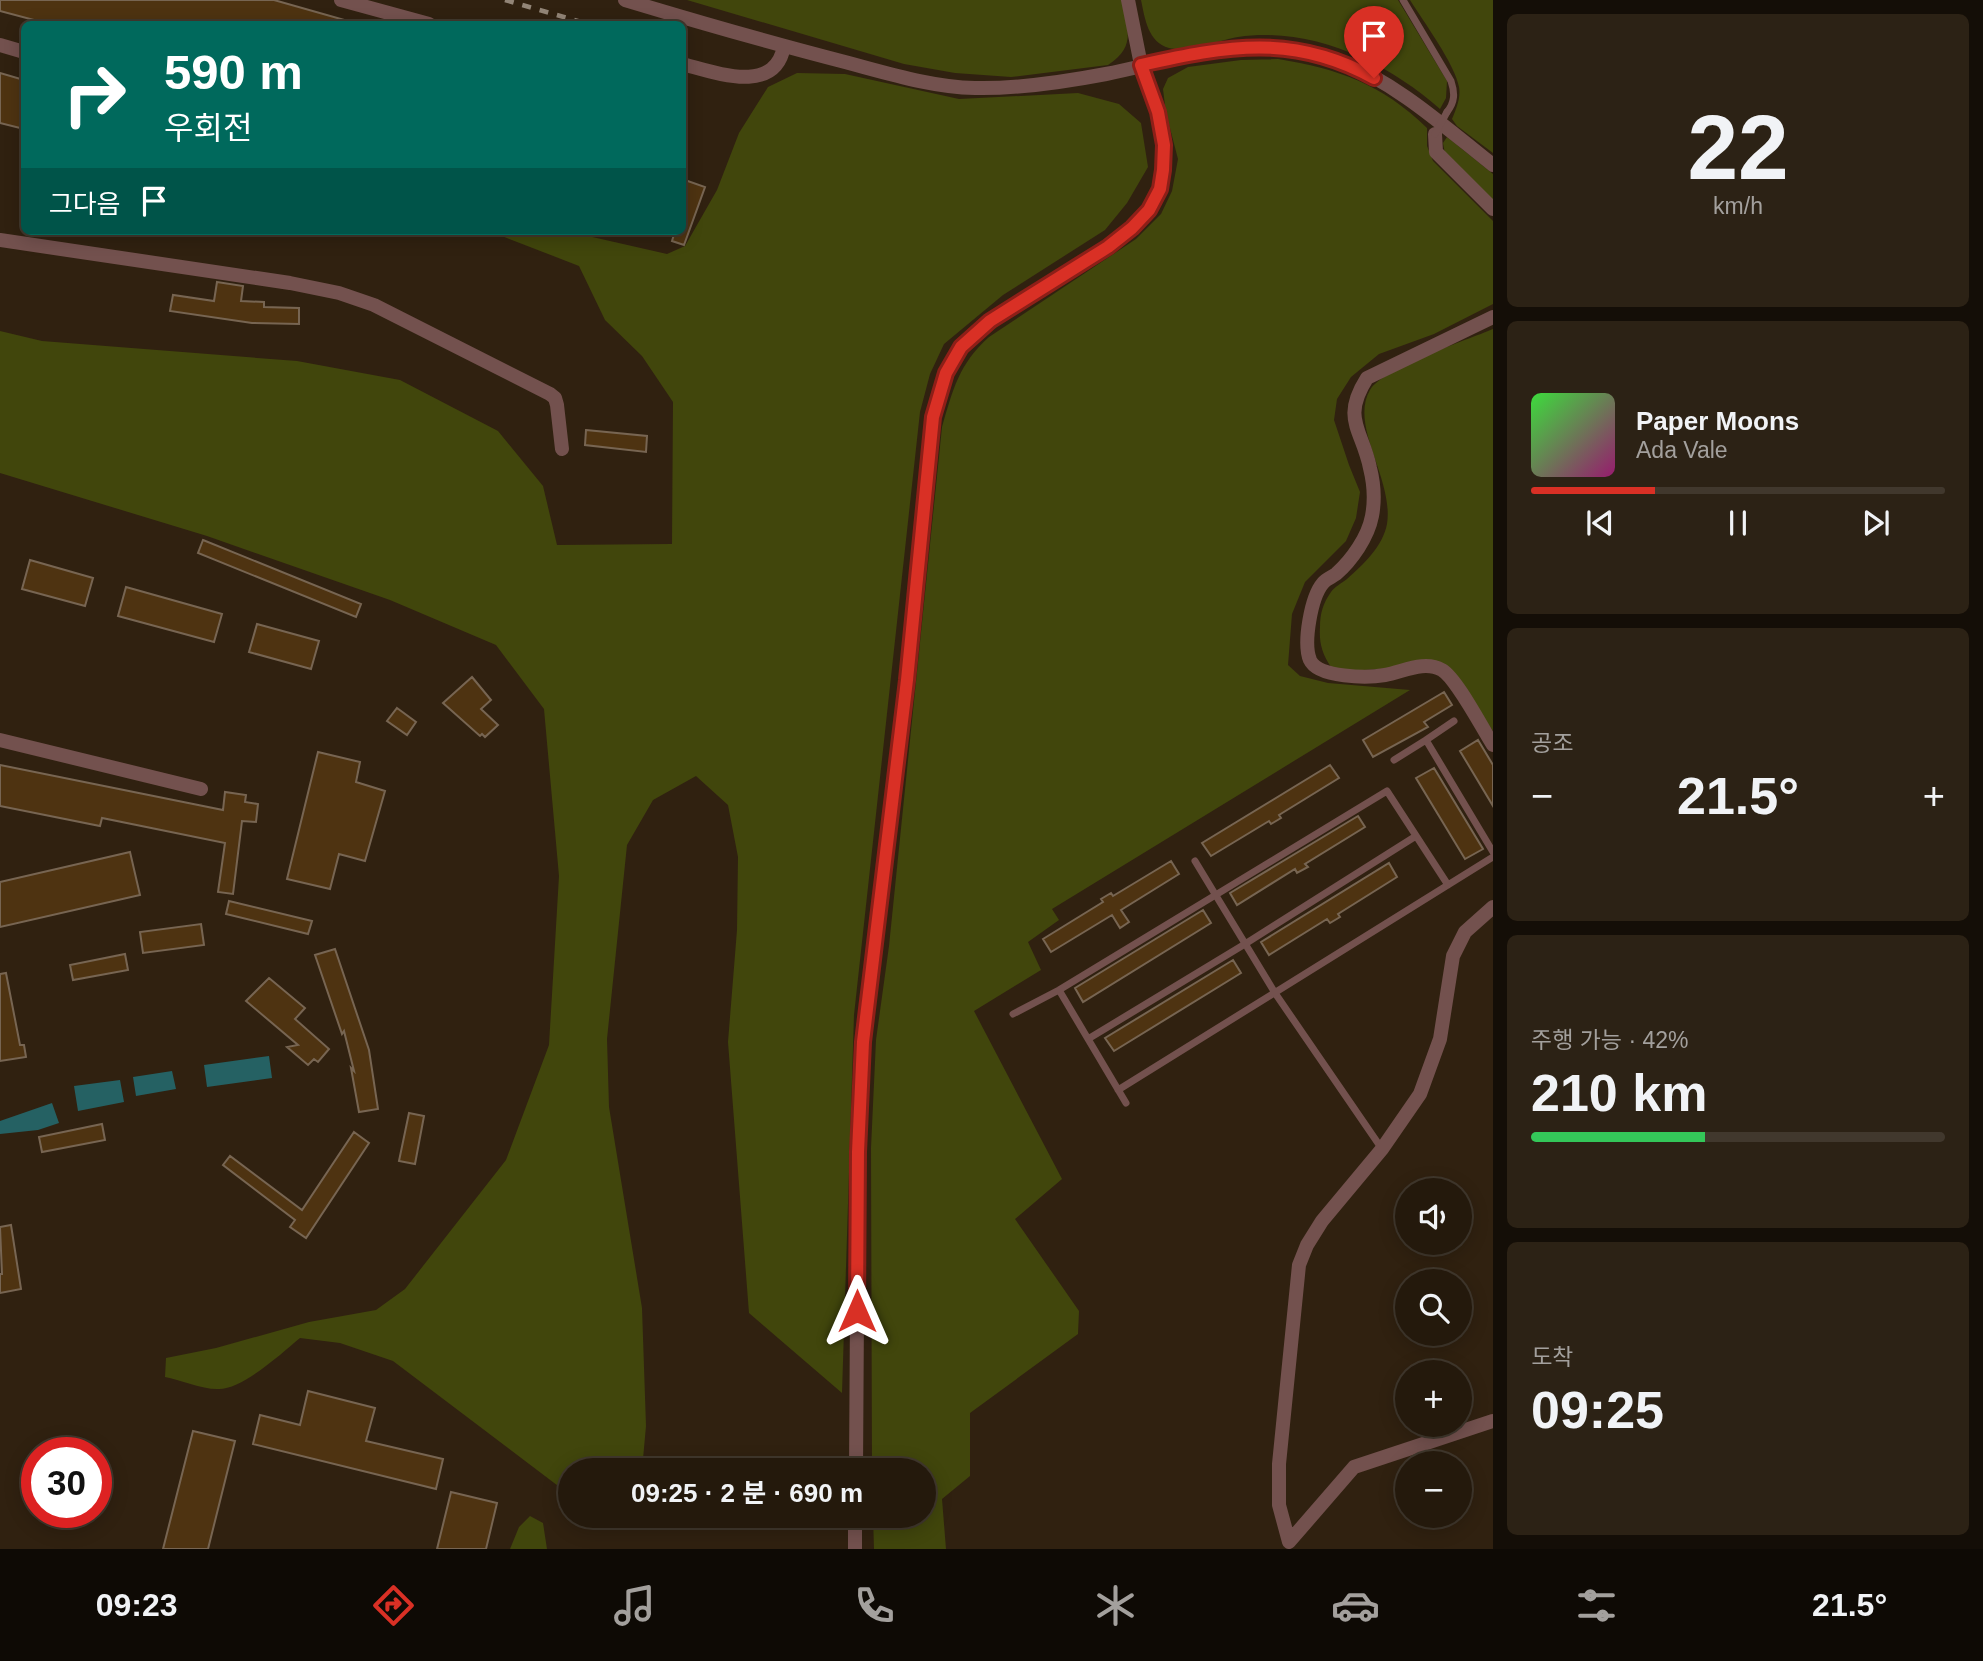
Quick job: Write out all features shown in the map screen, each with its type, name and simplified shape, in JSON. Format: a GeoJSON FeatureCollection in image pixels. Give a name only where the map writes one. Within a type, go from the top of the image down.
{"type":"FeatureCollection","features":[{"type":"Feature","properties":{"kind":"street"},"geometry":{"type":"LineString","coordinates":[[341,0],[418,21]]}},
{"type":"Feature","properties":{"kind":"street"},"geometry":{"type":"LineString","coordinates":[[625,0],[784,46],[950,87],[977,88],[1051,82],[1106,74],[1239,47],[1283,47],[1339,60],[1388,86],[1493,165]]}},
{"type":"Feature","properties":{"kind":"street"},"geometry":{"type":"LineString","coordinates":[[856,1458],[858,1152],[863,1042],[907,680],[933,417],[946,373],[961,347],[990,321],[1108,247],[1132,228],[1149,210],[1160,189],[1164,145],[1158,112],[1141,65],[1128,0]]}},
{"type":"Feature","properties":{"kind":"street"},"geometry":{"type":"LineString","coordinates":[[0,45],[21,51]]}},
{"type":"Feature","properties":{"kind":"street"},"geometry":{"type":"LineString","coordinates":[[686,65],[730,76],[750,77],[769,71],[782,58],[784,46]]}},
{"type":"Feature","properties":{"kind":"street"},"geometry":{"type":"LineString","coordinates":[[1435,134],[1436,152],[1493,209]]}},
{"type":"Feature","properties":{"kind":"street"},"geometry":{"type":"LineString","coordinates":[[0,240],[290,283],[339,293],[374,305],[550,394],[555,398],[562,449]]}},
{"type":"Feature","properties":{"kind":"street"},"geometry":{"type":"LineString","coordinates":[[1493,317],[1367,378],[1357,393],[1353,415],[1357,435],[1370,466],[1374,497],[1371,523],[1360,545],[1337,572],[1323,582],[1316,595],[1308,638],[1310,660],[1317,668],[1344,676],[1384,676],[1413,667],[1428,666],[1443,671],[1459,690],[1493,745]]}},
{"type":"Feature","properties":{"kind":"street"},"geometry":{"type":"LineString","coordinates":[[0,740],[201,789]]}},
{"type":"Feature","properties":{"kind":"street"},"geometry":{"type":"LineString","coordinates":[[1291,1545],[1279,1505],[1279,1464],[1299,1265],[1307,1245],[1322,1221],[1382,1149],[1420,1094],[1440,1039],[1453,956],[1465,932],[1493,907]]}},
{"type":"Feature","properties":{"kind":"street"},"geometry":{"type":"LineString","coordinates":[[1291,1545],[1354,1467],[1493,1421]]}},
{"type":"Feature","properties":{"kind":"street"},"geometry":{"type":"LineString","coordinates":[[855,1528],[855,1549]]}},
{"type":"Feature","properties":{"kind":"lane"},"geometry":{"type":"LineString","coordinates":[[1403,0],[1451,81],[1454,92],[1452,105],[1435,134]]}},
{"type":"Feature","properties":{"kind":"lane"},"geometry":{"type":"LineString","coordinates":[[1394,760],[1454,721]]}},
{"type":"Feature","properties":{"kind":"lane"},"geometry":{"type":"LineString","coordinates":[[1118,1090],[1493,855],[1426,740]]}},
{"type":"Feature","properties":{"kind":"lane"},"geometry":{"type":"LineString","coordinates":[[1013,1014],[1387,791],[1448,885]]}},
{"type":"Feature","properties":{"kind":"lane"},"geometry":{"type":"LineString","coordinates":[[1088,1039],[1416,836]]}},
{"type":"Feature","properties":{"kind":"lane"},"geometry":{"type":"LineString","coordinates":[[1195,860],[1275,993],[1382,1149]]}},
{"type":"Feature","properties":{"kind":"lane"},"geometry":{"type":"LineString","coordinates":[[1059,989],[1126,1103]]}},
{"type":"Feature","properties":{"kind":"green space"},"geometry":{"type":"Polygon","coordinates":[[[687,0],[1122,0],[1128,36],[1123,51],[1108,65],[1011,77],[955,73],[904,64],[687,0]]]}},
{"type":"Feature","properties":{"kind":"green space"},"geometry":{"type":"Polygon","coordinates":[[[1141,0],[1398,0],[1447,81],[1446,98],[1440,109],[1396,76],[1372,63],[1346,51],[1293,37],[1238,37],[1194,48],[1169,48],[1156,41],[1152,35],[1141,0]]]}},
{"type":"Feature","properties":{"kind":"green space"},"geometry":{"type":"Polygon","coordinates":[[[1410,0],[1493,0],[1493,153],[1457,126],[1452,119],[1459,95],[1456,78],[1445,55],[1410,0]]]}},
{"type":"Feature","properties":{"kind":"green space"},"geometry":{"type":"Polygon","coordinates":[[[1278,59],[1321,68],[1376,89],[1427,128],[1427,146],[1433,161],[1493,221],[1493,304],[1434,334],[1379,354],[1351,377],[1337,399],[1334,420],[1360,492],[1356,518],[1346,541],[1305,582],[1292,614],[1288,665],[1300,676],[1328,683],[1410,690],[1052,909],[1059,920],[1028,942],[1041,970],[974,1011],[1062,1179],[1015,1219],[1079,1311],[1078,1334],[970,1413],[970,1476],[942,1499],[946,1549],[874,1549],[873,1528],[936,1528],[936,1458],[872,1458],[871,1148],[876,1040],[889,946],[942,427],[964,367],[989,337],[1136,239],[1161,214],[1172,191],[1178,159],[1163,89],[1168,78],[1188,67],[1241,60],[1278,59]]]}},
{"type":"Feature","properties":{"kind":"green space"},"geometry":{"type":"Polygon","coordinates":[[[797,73],[845,74],[959,99],[1078,93],[1119,104],[1141,123],[1148,167],[1127,203],[1105,230],[1003,295],[944,344],[930,374],[920,412],[854,1015],[842,1393],[749,1313],[728,1042],[737,930],[738,857],[728,805],[696,776],[653,800],[627,845],[607,1039],[609,1107],[642,1308],[646,1426],[643,1458],[558,1458],[558,1486],[393,1361],[340,1343],[300,1338],[250,1377],[219,1389],[165,1377],[166,1358],[216,1348],[309,1322],[376,1310],[405,1289],[506,1160],[549,1045],[559,876],[544,709],[496,645],[390,600],[207,536],[0,473],[0,331],[42,341],[297,361],[400,380],[498,431],[543,486],[557,545],[672,544],[673,402],[642,356],[605,320],[579,266],[499,235],[584,235],[667,254],[685,246],[717,190],[739,133],[768,87],[797,73]]]}},
{"type":"Feature","properties":{"kind":"green space"},"geometry":{"type":"Polygon","coordinates":[[[1447,137],[1493,174],[1493,200],[1445,154],[1443,143],[1447,137]]]}},
{"type":"Feature","properties":{"kind":"green space"},"geometry":{"type":"Polygon","coordinates":[[[1493,329],[1493,731],[1459,682],[1443,665],[1347,671],[1331,667],[1325,658],[1320,633],[1321,613],[1328,596],[1372,554],[1387,524],[1384,489],[1365,420],[1365,404],[1370,390],[1391,373],[1408,364],[1493,329]]]}},
{"type":"Feature","properties":{"kind":"green space"},"geometry":{"type":"Polygon","coordinates":[[[530,1516],[543,1523],[547,1549],[510,1549],[519,1527],[530,1516]]]}},
{"type":"Feature","properties":{"kind":"water"},"geometry":{"type":"Polygon","coordinates":[[[269,1056],[272,1078],[207,1087],[204,1065],[269,1056]]]}},
{"type":"Feature","properties":{"kind":"water"},"geometry":{"type":"Polygon","coordinates":[[[172,1071],[176,1089],[136,1096],[133,1077],[172,1071]]]}},
{"type":"Feature","properties":{"kind":"water"},"geometry":{"type":"Polygon","coordinates":[[[120,1080],[124,1102],[78,1111],[74,1086],[120,1080]]]}},
{"type":"Feature","properties":{"kind":"water"},"geometry":{"type":"Polygon","coordinates":[[[52,1103],[59,1123],[38,1130],[0,1134],[0,1121],[52,1103]]]}},
{"type":"Feature","properties":{"kind":"building"},"geometry":{"type":"Polygon","coordinates":[[[0,0],[274,0],[348,21],[38,21],[0,11],[0,0]]]}},
{"type":"Feature","properties":{"kind":"building"},"geometry":{"type":"Polygon","coordinates":[[[0,73],[21,79],[21,128],[0,123],[0,73]]]}},
{"type":"Feature","properties":{"kind":"building"},"geometry":{"type":"Polygon","coordinates":[[[686,180],[705,187],[684,245],[672,241],[674,235],[686,235],[686,180]]]}},
{"type":"Feature","properties":{"kind":"building"},"geometry":{"type":"Polygon","coordinates":[[[217,282],[243,286],[241,301],[264,302],[264,307],[299,308],[299,324],[252,323],[170,311],[173,295],[214,301],[217,282]]]}},
{"type":"Feature","properties":{"kind":"building"},"geometry":{"type":"Polygon","coordinates":[[[586,430],[647,436],[646,452],[585,445],[586,430]]]}},
{"type":"Feature","properties":{"kind":"building"},"geometry":{"type":"Polygon","coordinates":[[[203,540],[361,604],[356,617],[198,553],[203,540]]]}},
{"type":"Feature","properties":{"kind":"building"},"geometry":{"type":"Polygon","coordinates":[[[30,560],[93,578],[85,606],[22,589],[30,560]]]}},
{"type":"Feature","properties":{"kind":"building"},"geometry":{"type":"Polygon","coordinates":[[[126,587],[222,614],[214,642],[118,616],[126,587]]]}},
{"type":"Feature","properties":{"kind":"building"},"geometry":{"type":"Polygon","coordinates":[[[257,624],[319,641],[311,669],[249,652],[257,624]]]}},
{"type":"Feature","properties":{"kind":"building"},"geometry":{"type":"Polygon","coordinates":[[[472,677],[491,700],[481,709],[498,725],[485,737],[482,734],[480,736],[443,703],[472,677]]]}},
{"type":"Feature","properties":{"kind":"building"},"geometry":{"type":"Polygon","coordinates":[[[1444,692],[1452,705],[1424,722],[1428,727],[1373,757],[1363,740],[1444,692]]]}},
{"type":"Feature","properties":{"kind":"building"},"geometry":{"type":"Polygon","coordinates":[[[397,708],[416,722],[407,735],[387,721],[397,708]]]}},
{"type":"Feature","properties":{"kind":"building"},"geometry":{"type":"Polygon","coordinates":[[[1478,740],[1493,765],[1493,806],[1460,751],[1478,740]]]}},
{"type":"Feature","properties":{"kind":"building"},"geometry":{"type":"Polygon","coordinates":[[[318,752],[360,762],[356,782],[385,791],[365,861],[339,854],[330,889],[287,879],[318,752]]]}},
{"type":"Feature","properties":{"kind":"building"},"geometry":{"type":"Polygon","coordinates":[[[0,765],[223,810],[225,792],[246,795],[245,802],[258,804],[256,822],[242,821],[233,894],[218,892],[225,843],[102,818],[100,826],[0,806],[0,765]]]}},
{"type":"Feature","properties":{"kind":"building"},"geometry":{"type":"Polygon","coordinates":[[[1330,765],[1339,778],[1279,815],[1281,818],[1271,824],[1269,821],[1211,856],[1202,843],[1330,765]]]}},
{"type":"Feature","properties":{"kind":"building"},"geometry":{"type":"Polygon","coordinates":[[[1434,768],[1483,849],[1465,859],[1416,778],[1434,768]]]}},
{"type":"Feature","properties":{"kind":"building"},"geometry":{"type":"Polygon","coordinates":[[[1358,816],[1365,827],[1305,864],[1308,867],[1297,873],[1295,869],[1237,905],[1230,893],[1358,816]]]}},
{"type":"Feature","properties":{"kind":"building"},"geometry":{"type":"Polygon","coordinates":[[[130,852],[140,895],[0,927],[0,882],[130,852]]]}},
{"type":"Feature","properties":{"kind":"building"},"geometry":{"type":"Polygon","coordinates":[[[1171,861],[1179,874],[1121,910],[1129,922],[1120,928],[1112,915],[1051,952],[1043,939],[1103,902],[1101,899],[1111,893],[1113,896],[1171,861]]]}},
{"type":"Feature","properties":{"kind":"building"},"geometry":{"type":"Polygon","coordinates":[[[1389,863],[1397,877],[1338,914],[1340,917],[1330,923],[1327,919],[1269,955],[1261,942],[1389,863]]]}},
{"type":"Feature","properties":{"kind":"building"},"geometry":{"type":"Polygon","coordinates":[[[229,901],[312,921],[308,934],[226,914],[229,901]]]}},
{"type":"Feature","properties":{"kind":"building"},"geometry":{"type":"Polygon","coordinates":[[[1203,910],[1211,923],[1083,1002],[1075,988],[1203,910]]]}},
{"type":"Feature","properties":{"kind":"building"},"geometry":{"type":"Polygon","coordinates":[[[201,924],[204,945],[143,953],[140,932],[201,924]]]}},
{"type":"Feature","properties":{"kind":"building"},"geometry":{"type":"Polygon","coordinates":[[[335,949],[369,1050],[378,1109],[359,1112],[351,1068],[354,1071],[344,1031],[342,1034],[315,955],[335,949]]]}},
{"type":"Feature","properties":{"kind":"building"},"geometry":{"type":"Polygon","coordinates":[[[125,954],[128,970],[73,980],[70,965],[125,954]]]}},
{"type":"Feature","properties":{"kind":"building"},"geometry":{"type":"Polygon","coordinates":[[[1233,960],[1241,973],[1114,1051],[1105,1038],[1233,960]]]}},
{"type":"Feature","properties":{"kind":"building"},"geometry":{"type":"Polygon","coordinates":[[[6,973],[20,1045],[24,1045],[26,1057],[0,1061],[0,974],[6,973]]]}},
{"type":"Feature","properties":{"kind":"building"},"geometry":{"type":"Polygon","coordinates":[[[269,978],[305,1008],[295,1019],[329,1049],[318,1062],[314,1059],[308,1065],[287,1047],[298,1045],[246,1001],[269,978]]]}},
{"type":"Feature","properties":{"kind":"building"},"geometry":{"type":"Polygon","coordinates":[[[409,1113],[424,1116],[415,1164],[399,1161],[409,1113]]]}},
{"type":"Feature","properties":{"kind":"building"},"geometry":{"type":"Polygon","coordinates":[[[102,1124],[105,1140],[42,1152],[39,1137],[102,1124]]]}},
{"type":"Feature","properties":{"kind":"building"},"geometry":{"type":"Polygon","coordinates":[[[354,1132],[369,1143],[306,1238],[290,1227],[295,1220],[223,1165],[230,1156],[302,1210],[354,1132]]]}},
{"type":"Feature","properties":{"kind":"building"},"geometry":{"type":"Polygon","coordinates":[[[11,1225],[21,1289],[0,1293],[0,1227],[11,1225]]]}},
{"type":"Feature","properties":{"kind":"building"},"geometry":{"type":"Polygon","coordinates":[[[308,1391],[375,1408],[366,1441],[443,1459],[436,1489],[253,1444],[260,1415],[300,1425],[308,1391]]]}},
{"type":"Feature","properties":{"kind":"building"},"geometry":{"type":"Polygon","coordinates":[[[193,1431],[235,1441],[208,1549],[163,1549],[193,1431]]]}},
{"type":"Feature","properties":{"kind":"building"},"geometry":{"type":"Polygon","coordinates":[[[451,1492],[497,1503],[486,1549],[437,1549],[451,1492]]]}},
{"type":"Feature","properties":{"kind":"railway"},"geometry":{"type":"LineString","coordinates":[[505,0],[578,21]]}},
{"type":"Feature","properties":{"kind":"route"},"geometry":{"type":"LineString","coordinates":[[857,1311],[858,1152],[863,1042],[907,680],[933,417],[946,373],[961,347],[990,321],[1108,247],[1149,210],[1160,189],[1164,145],[1158,112],[1141,65],[1239,47],[1283,47],[1339,60],[1374,78]]}}]}
